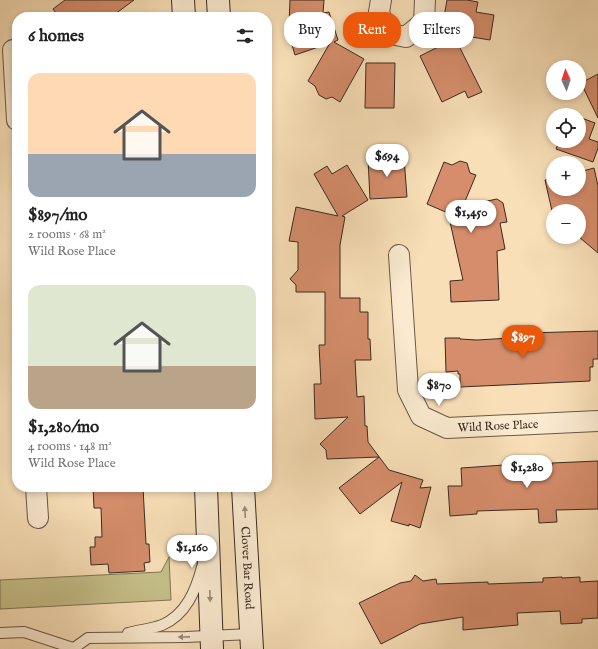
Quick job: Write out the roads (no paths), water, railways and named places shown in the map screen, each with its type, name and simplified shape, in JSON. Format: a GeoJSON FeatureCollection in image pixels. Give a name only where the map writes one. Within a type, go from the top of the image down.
{"type":"FeatureCollection","features":[{"type":"Feature","properties":{"kind":"main road"},"geometry":{"type":"LineString","coordinates":[[183,0],[184,12]]}},
{"type":"Feature","properties":{"kind":"main road"},"geometry":{"type":"LineString","coordinates":[[218,0],[219,12]]}},
{"type":"Feature","properties":{"kind":"main road"},"geometry":{"type":"LineString","coordinates":[[206,492],[212,642]]}},
{"type":"Feature","properties":{"kind":"main road","name":"Clover Bar Road"},"geometry":{"type":"LineString","coordinates":[[243,492],[251,642]]}},
{"type":"Feature","properties":{"kind":"street"},"geometry":{"type":"LineString","coordinates":[[381,0],[379,12],[386,33],[406,37],[424,22],[425,0]]}},
{"type":"Feature","properties":{"kind":"street"},"geometry":{"type":"LineString","coordinates":[[11,109],[12,89]]}},
{"type":"Feature","properties":{"kind":"street","name":"Wild Rose Place"},"geometry":{"type":"LineString","coordinates":[[399,255],[408,390],[421,416],[447,428],[598,421]]}},
{"type":"Feature","properties":{"kind":"street"},"geometry":{"type":"LineString","coordinates":[[36,492],[38,518]]}},
{"type":"Feature","properties":{"kind":"lane"},"geometry":{"type":"LineString","coordinates":[[113,637],[163,624],[175,617],[185,607],[198,580],[208,541]]}},
{"type":"Feature","properties":{"kind":"lane"},"geometry":{"type":"LineString","coordinates":[[0,633],[24,632],[75,649],[88,638],[113,637],[212,642],[251,642]]}}]}
